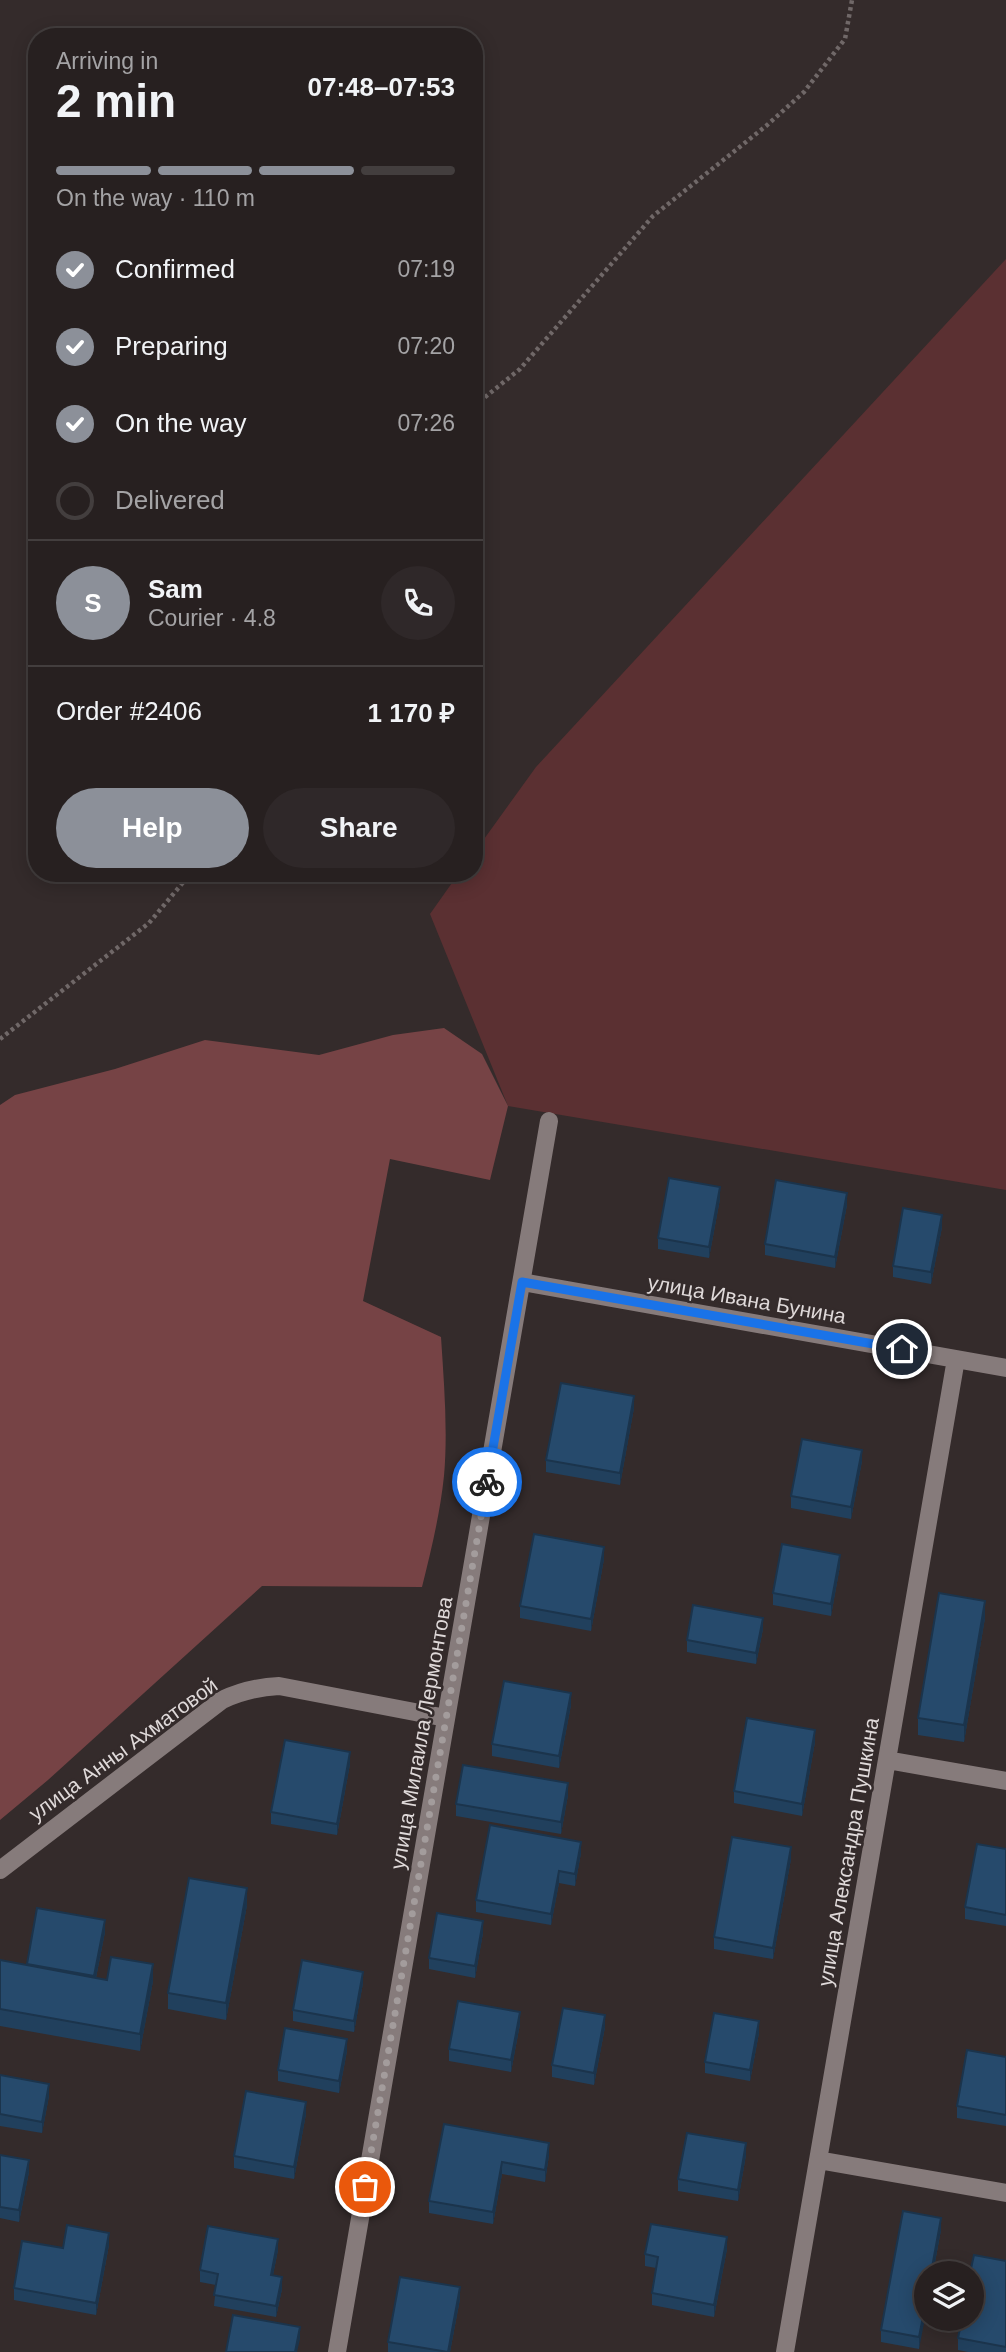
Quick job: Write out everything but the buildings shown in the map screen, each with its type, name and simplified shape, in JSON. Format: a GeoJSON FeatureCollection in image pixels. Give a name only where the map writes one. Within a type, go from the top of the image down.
{"type":"FeatureCollection","features":[{"type":"Feature","properties":{"kind":"street","name":"улица Милаила Лермонтова"},"geometry":{"type":"LineString","coordinates":[[337,2352],[549,1121]]}},
{"type":"Feature","properties":{"kind":"street","name":"улица Ивана Бунина"},"geometry":{"type":"LineString","coordinates":[[522,1282],[1006,1368]]}},
{"type":"Feature","properties":{"kind":"street","name":"улица Александра Пушкина"},"geometry":{"type":"LineString","coordinates":[[785,2352],[956,1359]]}},
{"type":"Feature","properties":{"kind":"street","name":"улица Анны Ахматовой"},"geometry":{"type":"LineString","coordinates":[[0,1870],[222,1700],[244,1691],[279,1686],[446,1718]]}},
{"type":"Feature","properties":{"kind":"street"},"geometry":{"type":"LineString","coordinates":[[887,1760],[1006,1781]]}},
{"type":"Feature","properties":{"kind":"street"},"geometry":{"type":"LineString","coordinates":[[818,2160],[1006,2193]]}},
{"type":"Feature","properties":{"kind":"path"},"geometry":{"type":"LineString","coordinates":[[483,399],[520,369],[653,216],[766,126],[804,92],[845,39],[852,0]]}},
{"type":"Feature","properties":{"kind":"path"},"geometry":{"type":"LineString","coordinates":[[0,1039],[149,923],[183,882]]}},
{"type":"Feature","properties":{"kind":"shaded area"},"geometry":{"type":"Polygon","coordinates":[[[1006,259],[1006,1190],[508,1106],[430,914],[453,882],[483,882],[483,841],[536,767],[1006,259]]]}},
{"type":"Feature","properties":{"kind":"shaded area"},"geometry":{"type":"Polygon","coordinates":[[[444,1028],[482,1054],[508,1106],[490,1180],[390,1159],[363,1301],[441,1337],[446,1424],[444,1476],[438,1518],[422,1587],[262,1586],[48,1780],[0,1820],[0,1105],[15,1095],[115,1069],[205,1040],[319,1055],[393,1035],[444,1028]]]}},
{"type":"Feature","properties":{"kind":"way so far"},"geometry":{"type":"LineString","coordinates":[[365,2187],[487,1482]]}},
{"type":"Feature","properties":{"kind":"route"},"geometry":{"type":"LineString","coordinates":[[487,1482],[522,1282],[902,1349]]}}]}
